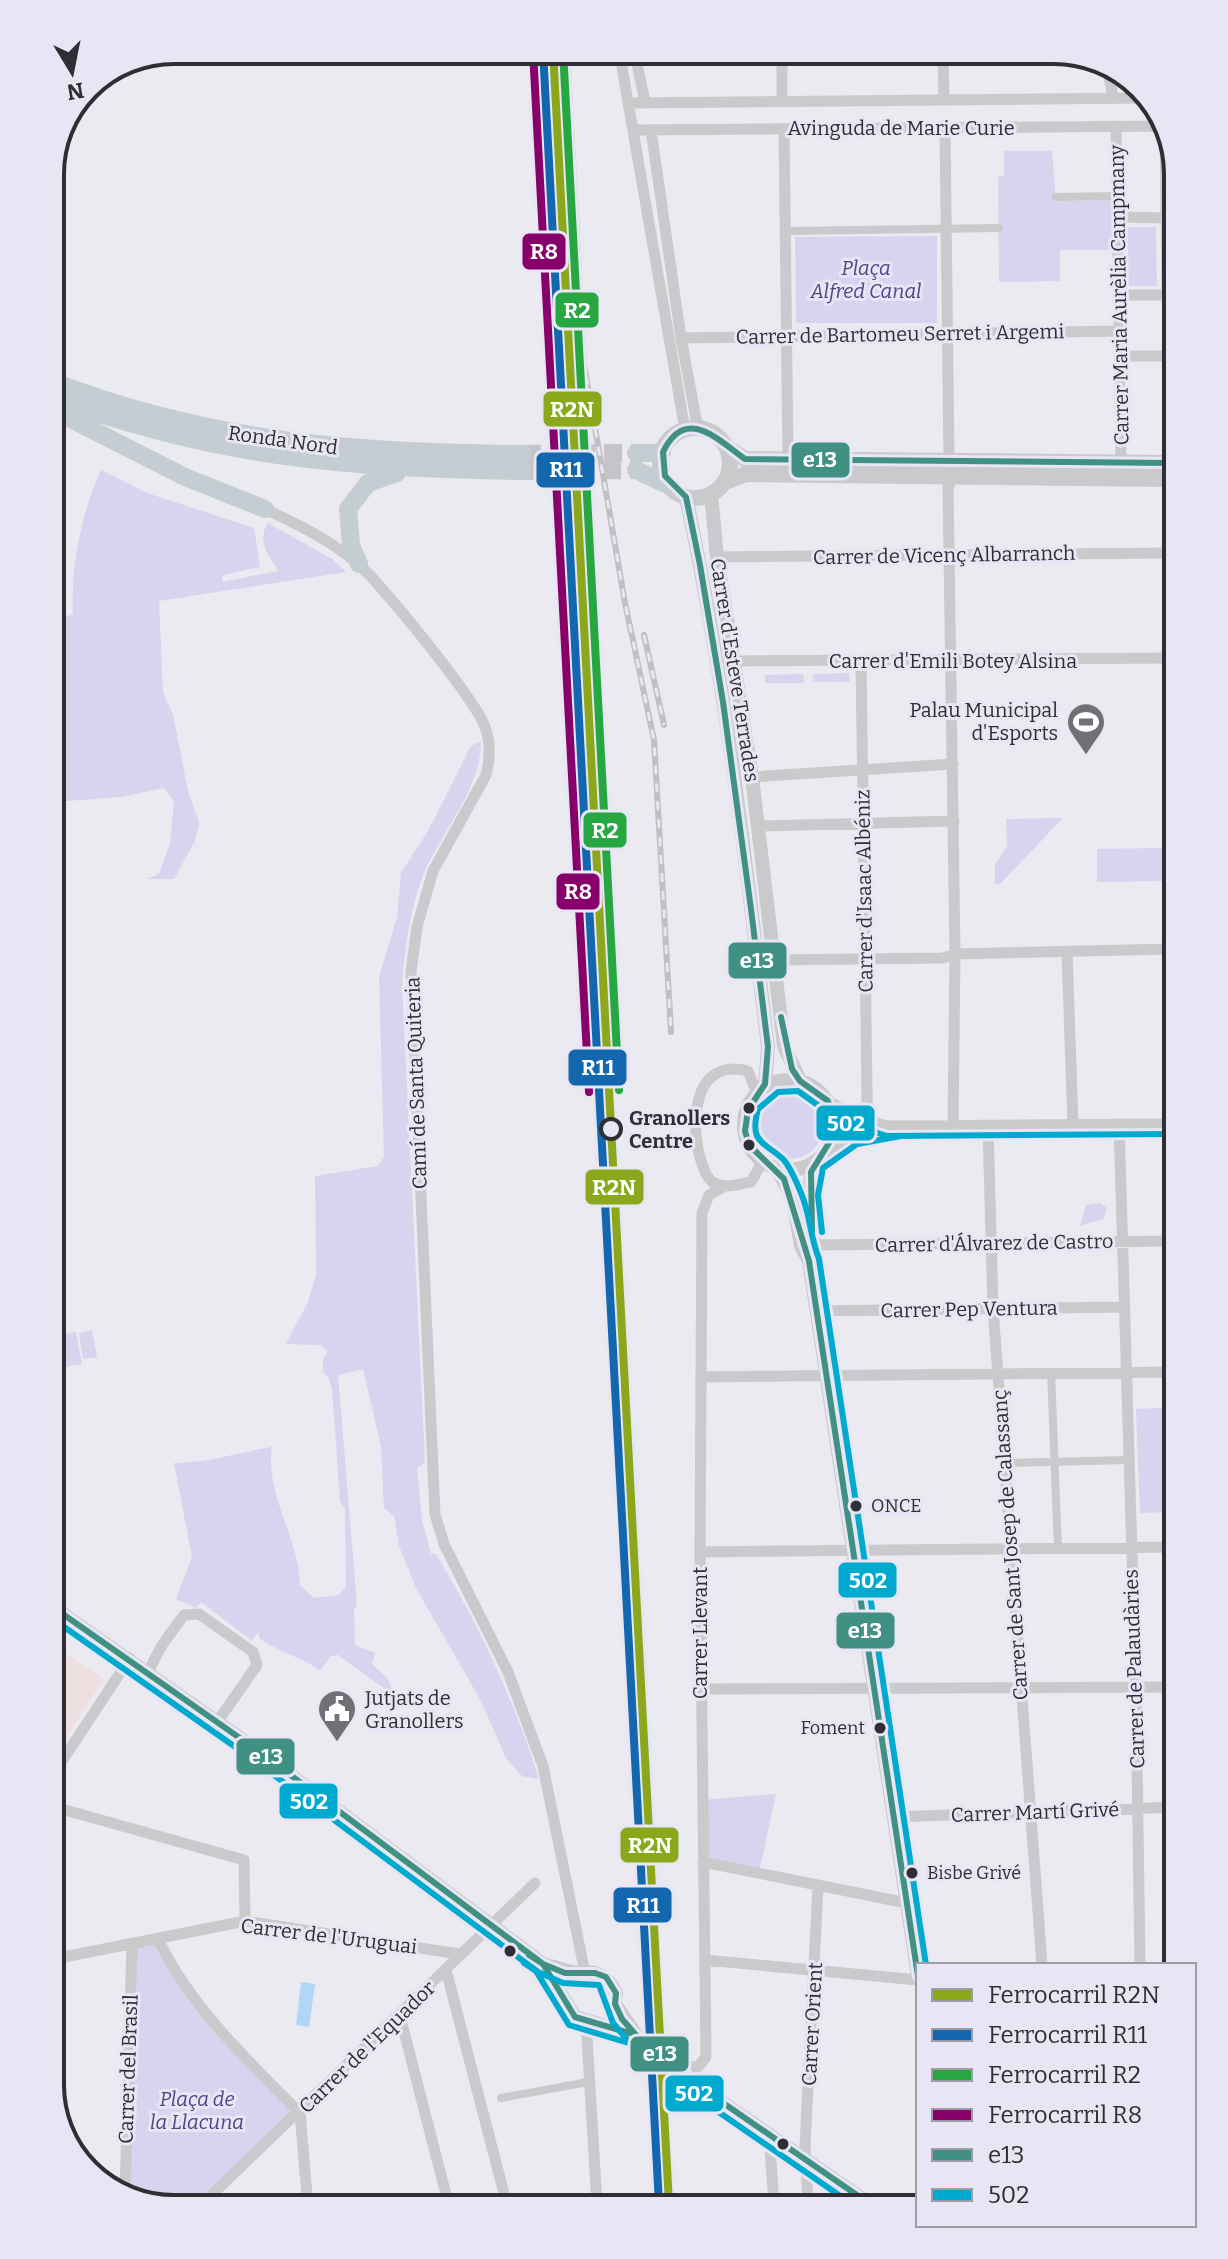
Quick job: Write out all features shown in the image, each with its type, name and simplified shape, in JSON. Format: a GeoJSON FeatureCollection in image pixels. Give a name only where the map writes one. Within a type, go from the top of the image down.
{"type":"FeatureCollection","features":[{"type":"Feature","properties":{"kind":"highway","name":"Ronda Nord"},"geometry":{"type":"LineString","coordinates":[[64,385],[162,417],[260,438],[319,447],[522,462],[415,469],[355,466],[239,451],[145,429],[64,401]]}},
{"type":"Feature","properties":{"kind":"highway"},"geometry":{"type":"LineString","coordinates":[[64,416],[185,477],[265,509]]}},
{"type":"Feature","properties":{"kind":"highway"},"geometry":{"type":"LineString","coordinates":[[662,453],[636,462],[668,485]]}},
{"type":"Feature","properties":{"kind":"highway"},"geometry":{"type":"LineString","coordinates":[[359,564],[347,521],[352,502],[368,483],[415,469]]}},
{"type":"Feature","properties":{"kind":"main road"},"geometry":{"type":"LineString","coordinates":[[1164,463],[1121,463],[951,469],[746,474],[725,482],[711,494],[686,497],[668,485],[662,476],[662,453],[674,435],[692,429],[709,431],[745,459],[788,459],[951,469],[1164,479]]}},
{"type":"Feature","properties":{"kind":"main road"},"geometry":{"type":"LineString","coordinates":[[725,482],[730,467],[726,447]]}},
{"type":"Feature","properties":{"kind":"street"},"geometry":{"type":"LineString","coordinates":[[621,64],[692,429]]}},
{"type":"Feature","properties":{"kind":"street"},"geometry":{"type":"LineString","coordinates":[[628,103],[645,102],[637,64]]}},
{"type":"Feature","properties":{"kind":"street"},"geometry":{"type":"LineString","coordinates":[[782,64],[782,99]]}},
{"type":"Feature","properties":{"kind":"street"},"geometry":{"type":"LineString","coordinates":[[943,64],[944,98]]}},
{"type":"Feature","properties":{"kind":"street"},"geometry":{"type":"LineString","coordinates":[[1109,79],[1113,97]]}},
{"type":"Feature","properties":{"kind":"street","name":"Avinguda de Marie Curie"},"geometry":{"type":"LineString","coordinates":[[645,102],[1133,98]]}},
{"type":"Feature","properties":{"kind":"street","name":"Carrer Maria Aurèlia Campmany"},"geometry":{"type":"LineString","coordinates":[[1116,126],[1121,463]]}},
{"type":"Feature","properties":{"kind":"street","name":"Avinguda de Marie Curie"},"geometry":{"type":"LineString","coordinates":[[633,130],[1153,126]]}},
{"type":"Feature","properties":{"kind":"street"},"geometry":{"type":"LineString","coordinates":[[945,128],[953,662],[953,1126]]}},
{"type":"Feature","properties":{"kind":"street"},"geometry":{"type":"LineString","coordinates":[[784,129],[788,459]]}},
{"type":"Feature","properties":{"kind":"street"},"geometry":{"type":"LineString","coordinates":[[651,130],[692,429]]}},
{"type":"Feature","properties":{"kind":"street"},"geometry":{"type":"LineString","coordinates":[[1056,197],[1117,196]]}},
{"type":"Feature","properties":{"kind":"street"},"geometry":{"type":"LineString","coordinates":[[1117,217],[1164,218]]}},
{"type":"Feature","properties":{"kind":"street"},"geometry":{"type":"LineString","coordinates":[[786,231],[999,228]]}},
{"type":"Feature","properties":{"kind":"street"},"geometry":{"type":"LineString","coordinates":[[1120,295],[1164,295]]}},
{"type":"Feature","properties":{"kind":"street","name":"Carrer de Bartomeu Serret i Argemi"},"geometry":{"type":"LineString","coordinates":[[681,338],[1119,331]]}},
{"type":"Feature","properties":{"kind":"street"},"geometry":{"type":"LineString","coordinates":[[1120,356],[1164,356]]}},
{"type":"Feature","properties":{"kind":"street","name":"Carrer d'Esteve Terrades"},"geometry":{"type":"LineString","coordinates":[[711,494],[717,557],[752,777],[784,1046],[800,1081]]}},
{"type":"Feature","properties":{"kind":"street","name":"Carrer d'Esteve Terrades"},"geometry":{"type":"LineString","coordinates":[[686,497],[712,617],[738,796],[768,1047],[761,1090]]}},
{"type":"Feature","properties":{"kind":"street","name":"Camí de Santa Quiteria"},"geometry":{"type":"LineString","coordinates":[[265,509],[306,528],[359,564],[379,584],[478,712],[489,747],[486,775],[433,871],[417,927],[411,971],[435,1514],[508,1672],[543,1766],[582,1973]]}},
{"type":"Feature","properties":{"kind":"street","name":"Carrer de Vicenç Albarranch"},"geometry":{"type":"LineString","coordinates":[[717,557],[1164,553]]}},
{"type":"Feature","properties":{"kind":"street","name":"Carrer d'Emili Botey Alsina"},"geometry":{"type":"LineString","coordinates":[[734,661],[953,662],[1164,658]]}},
{"type":"Feature","properties":{"kind":"street","name":"Carrer d'Isaac Albéniz"},"geometry":{"type":"LineString","coordinates":[[857,1117],[867,1105],[861,661]]}},
{"type":"Feature","properties":{"kind":"street"},"geometry":{"type":"LineString","coordinates":[[752,777],[953,764]]}},
{"type":"Feature","properties":{"kind":"street"},"geometry":{"type":"LineString","coordinates":[[758,826],[954,821]]}},
{"type":"Feature","properties":{"kind":"street"},"geometry":{"type":"LineString","coordinates":[[773,960],[943,958],[955,954],[1164,949]]}},
{"type":"Feature","properties":{"kind":"street"},"geometry":{"type":"LineString","coordinates":[[1067,952],[1073,1125]]}},
{"type":"Feature","properties":{"kind":"street"},"geometry":{"type":"LineString","coordinates":[[725,1186],[709,1179],[703,1168],[697,1128],[699,1096],[709,1079],[729,1067],[748,1071],[761,1090]]}},
{"type":"Feature","properties":{"kind":"street"},"geometry":{"type":"LineString","coordinates":[[826,1151],[835,1127],[828,1101],[821,1092],[800,1081],[782,1081],[761,1090],[749,1105],[745,1129],[750,1147],[769,1164],[793,1199],[801,1246],[809,1261],[916,1964]]}},
{"type":"Feature","properties":{"kind":"street"},"geometry":{"type":"LineString","coordinates":[[828,1101],[857,1117],[888,1126]]}},
{"type":"Feature","properties":{"kind":"street","name":"Carrer de Palaudàries"},"geometry":{"type":"LineString","coordinates":[[1119,1124],[1122,1307],[1136,1688],[1140,1963]]}},
{"type":"Feature","properties":{"kind":"street"},"geometry":{"type":"LineString","coordinates":[[769,1164],[789,1170],[814,1162],[853,1135],[888,1126],[1164,1124]]}},
{"type":"Feature","properties":{"kind":"street","name":"Carrer de Sant Josep de Calassanç"},"geometry":{"type":"LineString","coordinates":[[988,1125],[993,1309],[1042,1963]]}},
{"type":"Feature","properties":{"kind":"street"},"geometry":{"type":"LineString","coordinates":[[809,1261],[814,1245],[808,1195],[814,1162]]}},
{"type":"Feature","properties":{"kind":"street","name":"Carrer Llevant"},"geometry":{"type":"LineString","coordinates":[[686,2069],[702,2065],[706,2057],[700,1689],[702,1213],[709,1195],[725,1186],[751,1182],[769,1164]]}},
{"type":"Feature","properties":{"kind":"street","name":"Carrer d'Álvarez de Castro"},"geometry":{"type":"LineString","coordinates":[[814,1245],[1164,1241]]}},
{"type":"Feature","properties":{"kind":"street","name":"Carrer Pep Ventura"},"geometry":{"type":"LineString","coordinates":[[816,1311],[1122,1307]]}},
{"type":"Feature","properties":{"kind":"street"},"geometry":{"type":"LineString","coordinates":[[701,1377],[1164,1372]]}},
{"type":"Feature","properties":{"kind":"street"},"geometry":{"type":"LineString","coordinates":[[1051,1373],[1058,1548]]}},
{"type":"Feature","properties":{"kind":"street"},"geometry":{"type":"LineString","coordinates":[[1005,1463],[1128,1460]]}},
{"type":"Feature","properties":{"kind":"street"},"geometry":{"type":"LineString","coordinates":[[700,1552],[1164,1547]]}},
{"type":"Feature","properties":{"kind":"street"},"geometry":{"type":"LineString","coordinates":[[148,1672],[162,1645],[184,1615],[199,1614],[253,1652],[257,1665],[218,1721]]}},
{"type":"Feature","properties":{"kind":"street"},"geometry":{"type":"LineString","coordinates":[[64,1615],[218,1721],[543,1964],[595,1973],[612,1984],[615,2004],[641,2038]]}},
{"type":"Feature","properties":{"kind":"street"},"geometry":{"type":"LineString","coordinates":[[64,1758],[130,1658]]}},
{"type":"Feature","properties":{"kind":"street"},"geometry":{"type":"LineString","coordinates":[[700,1689],[1164,1687]]}},
{"type":"Feature","properties":{"kind":"street","name":"Carrer Martí Grivé"},"geometry":{"type":"LineString","coordinates":[[894,1817],[1164,1807]]}},
{"type":"Feature","properties":{"kind":"street"},"geometry":{"type":"LineString","coordinates":[[64,1810],[244,1860],[245,1921]]}},
{"type":"Feature","properties":{"kind":"street"},"geometry":{"type":"LineString","coordinates":[[703,1862],[907,1903]]}},
{"type":"Feature","properties":{"kind":"street","name":"Carrer de l'Equador"},"geometry":{"type":"LineString","coordinates":[[212,2195],[535,1883]]}},
{"type":"Feature","properties":{"kind":"street","name":"Carrer Orient"},"geometry":{"type":"LineString","coordinates":[[808,2195],[805,2146],[818,1886]]}},
{"type":"Feature","properties":{"kind":"street","name":"Carrer de l'Uruguai"},"geometry":{"type":"LineString","coordinates":[[64,1957],[245,1921],[459,1954]]}},
{"type":"Feature","properties":{"kind":"street"},"geometry":{"type":"LineString","coordinates":[[158,1939],[171,1967],[237,2050],[300,2113],[307,2195]]}},
{"type":"Feature","properties":{"kind":"street","name":"Carrer del Brasil"},"geometry":{"type":"LineString","coordinates":[[125,2184],[132,1943]]}},
{"type":"Feature","properties":{"kind":"street"},"geometry":{"type":"LineString","coordinates":[[705,1960],[916,1978]]}},
{"type":"Feature","properties":{"kind":"street"},"geometry":{"type":"LineString","coordinates":[[543,1964],[575,2017],[641,2038],[686,2069],[769,2136],[856,2195]]}},
{"type":"Feature","properties":{"kind":"street"},"geometry":{"type":"LineString","coordinates":[[446,1970],[491,2100],[505,2195]]}},
{"type":"Feature","properties":{"kind":"street"},"geometry":{"type":"LineString","coordinates":[[564,1999],[569,1980],[582,1973]]}},
{"type":"Feature","properties":{"kind":"street"},"geometry":{"type":"LineString","coordinates":[[592,2022],[609,2016],[615,2004]]}},
{"type":"Feature","properties":{"kind":"street"},"geometry":{"type":"LineString","coordinates":[[400,2016],[446,2195]]}},
{"type":"Feature","properties":{"kind":"street"},"geometry":{"type":"LineString","coordinates":[[592,2022],[588,2082],[596,2195]]}},
{"type":"Feature","properties":{"kind":"street"},"geometry":{"type":"LineString","coordinates":[[491,2100],[588,2082]]}},
{"type":"Feature","properties":{"kind":"street"},"geometry":{"type":"LineString","coordinates":[[769,2136],[773,2195]]}},
{"type":"Feature","properties":{"kind":"shaded area"},"geometry":{"type":"Polygon","coordinates":[[[64,1653],[104,1679],[64,1741],[64,1653]]]}},
{"type":"Feature","properties":{"kind":"green space"},"geometry":{"type":"Polygon","coordinates":[[[1004,151],[1052,151],[1056,201],[1117,200],[1118,250],[1060,250],[1060,281],[999,282],[998,177],[1004,176],[1004,151]]]}},
{"type":"Feature","properties":{"kind":"green space"},"geometry":{"type":"Polygon","coordinates":[[[1128,227],[1156,227],[1157,286],[1128,286],[1128,227]]]}},
{"type":"Feature","properties":{"kind":"green space","name":"Plaça Alfred Canal"},"geometry":{"type":"Polygon","coordinates":[[[937,236],[937,323],[796,323],[795,237],[937,236]]]}},
{"type":"Feature","properties":{"kind":"green space"},"geometry":{"type":"Polygon","coordinates":[[[101,470],[147,493],[254,528],[260,567],[223,575],[222,582],[278,571],[264,542],[268,523],[332,559],[346,572],[159,601],[163,693],[173,714],[188,791],[199,823],[195,841],[174,879],[147,879],[159,874],[170,843],[174,801],[164,788],[121,797],[64,801],[64,617],[73,614],[73,578],[88,503],[101,470]]]}},
{"type":"Feature","properties":{"kind":"green space"},"geometry":{"type":"Polygon","coordinates":[[[849,673],[850,682],[813,682],[813,674],[849,673]]]}},
{"type":"Feature","properties":{"kind":"green space"},"geometry":{"type":"Polygon","coordinates":[[[803,674],[804,683],[765,683],[765,675],[803,674]]]}},
{"type":"Feature","properties":{"kind":"green space"},"geometry":{"type":"Polygon","coordinates":[[[481,741],[474,779],[420,884],[408,933],[402,983],[425,1462],[417,1468],[422,1520],[431,1554],[436,1554],[494,1663],[539,1779],[522,1776],[506,1758],[481,1701],[416,1588],[399,1546],[394,1516],[384,1508],[381,1446],[363,1369],[338,1375],[357,1605],[354,1610],[355,1645],[375,1653],[372,1664],[387,1678],[396,1697],[338,1655],[331,1656],[320,1670],[260,1639],[258,1632],[252,1641],[201,1602],[196,1608],[176,1599],[192,1557],[174,1463],[272,1447],[273,1482],[294,1550],[300,1585],[314,1598],[339,1595],[346,1587],[345,1509],[340,1501],[332,1390],[329,1378],[323,1372],[323,1359],[328,1351],[321,1345],[286,1344],[308,1302],[316,1275],[315,1176],[378,1166],[384,1157],[379,977],[397,917],[401,873],[428,831],[471,746],[481,741]]]}},
{"type":"Feature","properties":{"kind":"green space"},"geometry":{"type":"Polygon","coordinates":[[[1063,818],[1000,884],[995,885],[995,865],[1007,846],[1006,819],[1063,818]]]}},
{"type":"Feature","properties":{"kind":"green space"},"geometry":{"type":"Polygon","coordinates":[[[1164,848],[1164,881],[1097,882],[1097,849],[1164,848]]]}},
{"type":"Feature","properties":{"kind":"green space"},"geometry":{"type":"Polygon","coordinates":[[[790,1093],[813,1103],[823,1126],[813,1149],[790,1159],[767,1149],[757,1126],[767,1103],[790,1093]]]}},
{"type":"Feature","properties":{"kind":"green space"},"geometry":{"type":"Polygon","coordinates":[[[1100,1203],[1107,1208],[1103,1219],[1080,1226],[1086,1205],[1100,1203]]]}},
{"type":"Feature","properties":{"kind":"green space"},"geometry":{"type":"Polygon","coordinates":[[[92,1330],[97,1357],[83,1359],[79,1333],[92,1330]]]}},
{"type":"Feature","properties":{"kind":"green space"},"geometry":{"type":"Polygon","coordinates":[[[76,1332],[82,1364],[64,1367],[64,1334],[76,1332]]]}},
{"type":"Feature","properties":{"kind":"green space"},"geometry":{"type":"Polygon","coordinates":[[[1164,1408],[1164,1512],[1140,1513],[1136,1409],[1164,1408]]]}},
{"type":"Feature","properties":{"kind":"green space"},"geometry":{"type":"Polygon","coordinates":[[[776,1794],[759,1873],[703,1862],[701,1800],[776,1794]]]}},
{"type":"Feature","properties":{"kind":"green space","name":"Plaça de la Llacuna"},"geometry":{"type":"Polygon","coordinates":[[[158,1939],[171,1967],[300,2113],[212,2195],[167,2195],[125,2184],[132,1943],[158,1939]]]}},
{"type":"Feature","properties":{"kind":"water"},"geometry":{"type":"Polygon","coordinates":[[[301,1982],[315,1984],[309,2027],[296,2025],[301,1982]]]}},
{"type":"Feature","properties":{"kind":"tunnel"},"geometry":{"type":"LineString","coordinates":[[523,454],[636,453]]}},
{"type":"Feature","properties":{"kind":"tunnel"},"geometry":{"type":"LineString","coordinates":[[522,471],[636,470]]}},
{"type":"Feature","properties":{"kind":"railway"},"geometry":{"type":"LineString","coordinates":[[547,64],[563,389]]}},
{"type":"Feature","properties":{"kind":"railway"},"geometry":{"type":"LineString","coordinates":[[568,64],[584,366]]}},
{"type":"Feature","properties":{"kind":"railway"},"geometry":{"type":"LineString","coordinates":[[583,358],[625,603],[654,740],[671,1032]]}},
{"type":"Feature","properties":{"kind":"railway"},"geometry":{"type":"LineString","coordinates":[[644,635],[664,725]]}},
{"type":"Feature","properties":{"kind":"rail line","name":"R8"},"geometry":{"type":"LineString","coordinates":[[534,64],[589,1092]]}},
{"type":"Feature","properties":{"kind":"rail line","name":"R11"},"geometry":{"type":"LineString","coordinates":[[544,64],[659,2195]]}},
{"type":"Feature","properties":{"kind":"rail line","name":"R2N"},"geometry":{"type":"LineString","coordinates":[[554,64],[669,2195]]}},
{"type":"Feature","properties":{"kind":"rail line","name":"R2"},"geometry":{"type":"LineString","coordinates":[[564,64],[619,1090]]}},
{"type":"Feature","properties":{"kind":"transit line","name":"e13"},"geometry":{"type":"LineString","coordinates":[[916,1963],[809,1261],[784,1179],[749,1145],[745,1131],[748,1110],[765,1084],[768,1047],[723,702],[700,565],[686,497],[665,476],[663,452],[672,438],[692,429],[713,436],[745,459],[1164,463]]}},
{"type":"Feature","properties":{"kind":"transit line","name":"e13"},"geometry":{"type":"LineString","coordinates":[[781,1017],[792,1069],[800,1081],[828,1101],[835,1125],[832,1138],[811,1172],[812,1231]]}},
{"type":"Feature","properties":{"kind":"transit line","name":"502"},"geometry":{"type":"LineString","coordinates":[[926,1963],[819,1259],[804,1201],[793,1175],[783,1159],[757,1135],[758,1109],[778,1092],[798,1091],[840,1121],[887,1136],[1164,1134]]}},
{"type":"Feature","properties":{"kind":"transit line","name":"502"},"geometry":{"type":"LineString","coordinates":[[822,1232],[818,1195],[823,1168],[857,1144],[901,1136]]}},
{"type":"Feature","properties":{"kind":"transit line","name":"e13"},"geometry":{"type":"LineString","coordinates":[[64,1615],[257,1750],[543,1964],[565,1973],[595,1973],[606,1977],[616,1993],[615,2004],[622,2019],[636,2035],[716,2098],[857,2195]]}},
{"type":"Feature","properties":{"kind":"transit line","name":"502"},"geometry":{"type":"LineString","coordinates":[[64,1627],[251,1758],[538,1972],[563,1983],[599,1985],[613,2023],[629,2042],[710,2106],[839,2195]]}},
{"type":"Feature","properties":{"kind":"transit line","name":"e13"},"geometry":{"type":"LineString","coordinates":[[529,1955],[543,1964],[575,2017],[636,2035],[646,2042]]}},
{"type":"Feature","properties":{"kind":"transit line","name":"502"},"geometry":{"type":"LineString","coordinates":[[524,1963],[536,1971],[569,2025],[632,2044],[640,2050]]}},
{"type":"Feature","properties":{"kind":"place","name":"Palau Municipal d'Esports"},"geometry":{"type":"Point","coordinates":[1086,756]}},
{"type":"Feature","properties":{"kind":"place","name":"Granollers Centre"},"geometry":{"type":"Point","coordinates":[611,1129]}},
{"type":"Feature","properties":{"kind":"place","name":"ONCE"},"geometry":{"type":"Point","coordinates":[856,1506]}},
{"type":"Feature","properties":{"kind":"place","name":"Foment"},"geometry":{"type":"Point","coordinates":[880,1728]}},
{"type":"Feature","properties":{"kind":"place","name":"Jutjats de Granollers"},"geometry":{"type":"Point","coordinates":[337,1743]}},
{"type":"Feature","properties":{"kind":"place","name":"Bisbe Grivé"},"geometry":{"type":"Point","coordinates":[912,1873]}}]}
